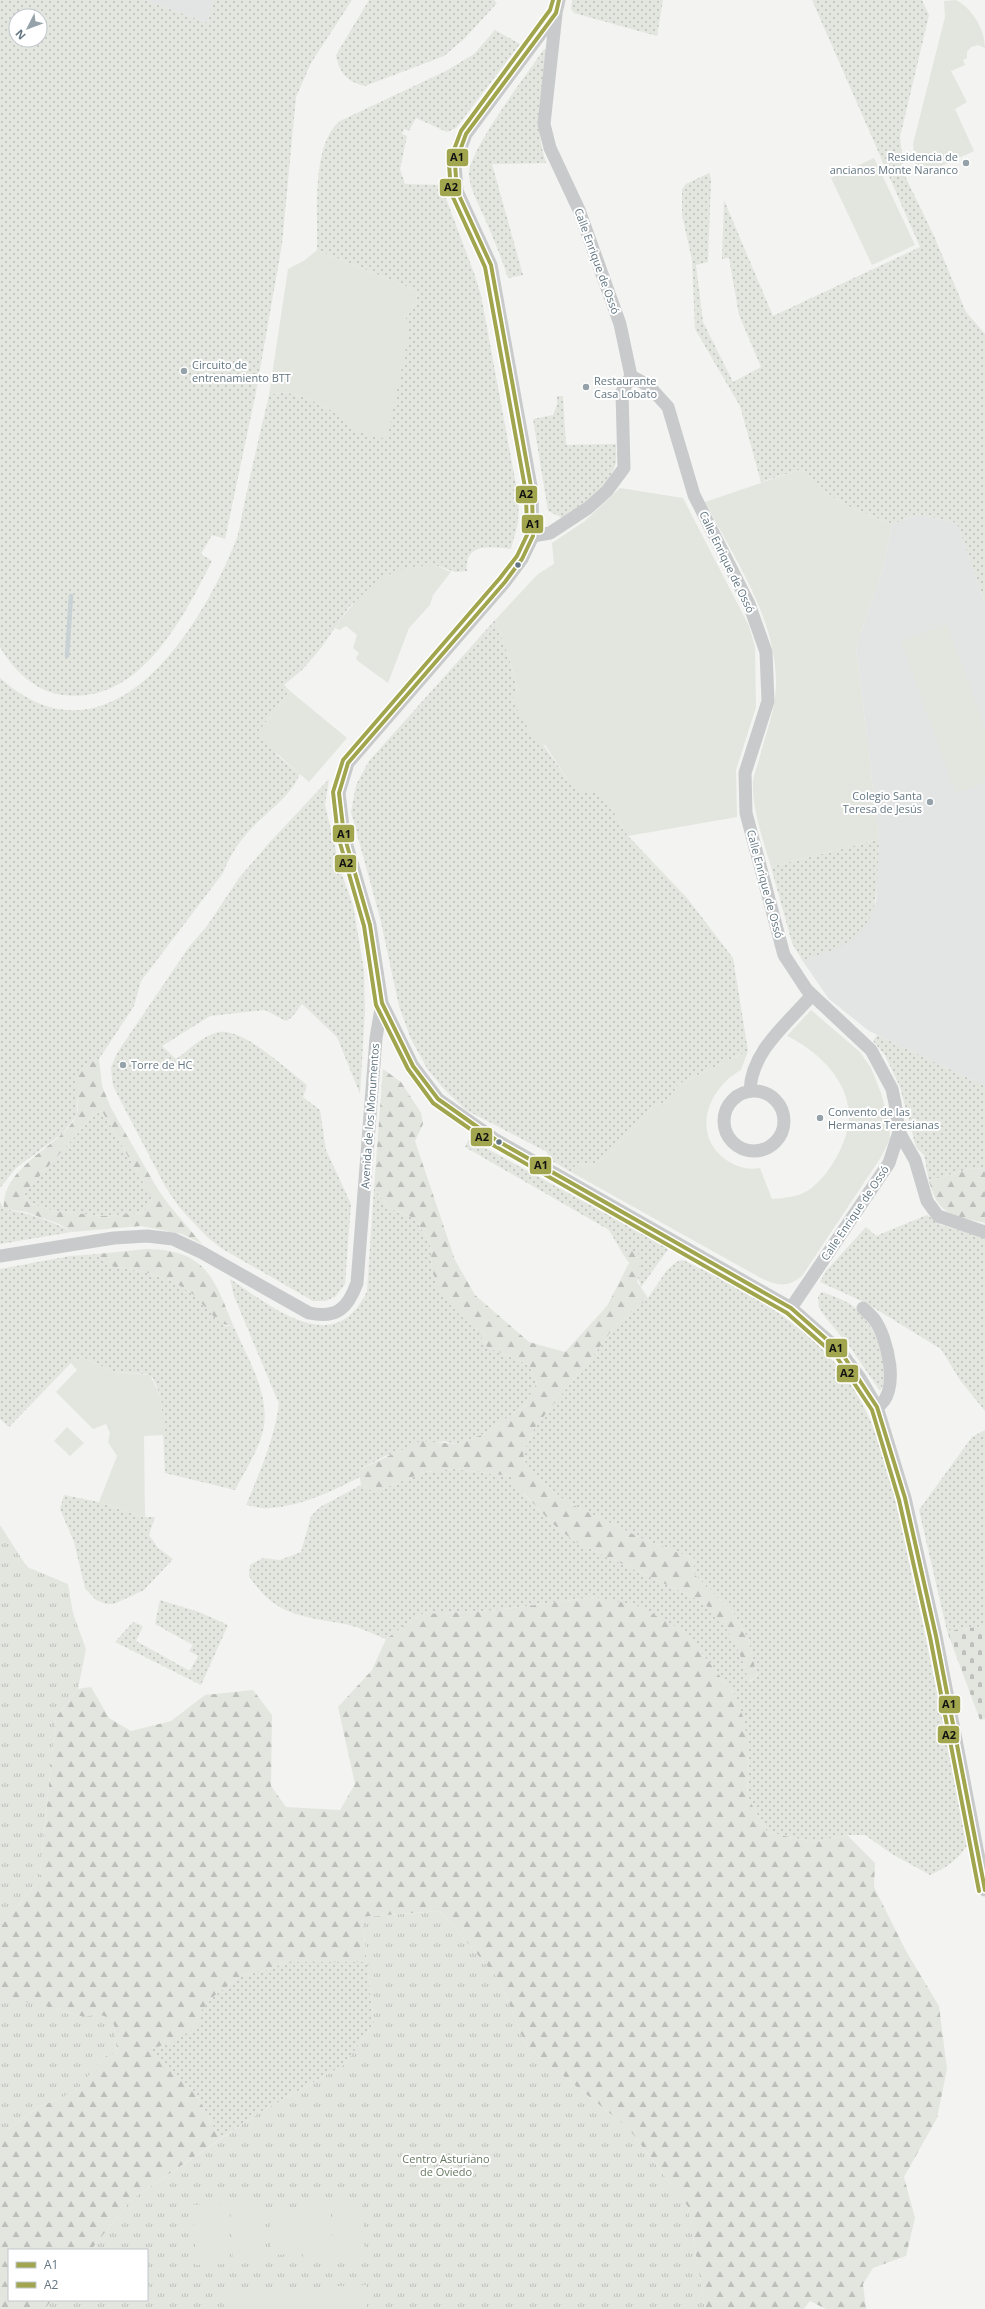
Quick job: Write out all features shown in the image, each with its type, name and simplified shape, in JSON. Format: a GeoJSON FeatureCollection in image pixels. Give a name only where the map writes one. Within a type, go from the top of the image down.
{"type":"FeatureCollection","features":[{"type":"Feature","properties":{"kind":"street"},"geometry":{"type":"LineString","coordinates":[[559,0],[556,14],[466,134],[455,164],[457,191],[491,266],[532,492],[534,536],[550,532],[588,508],[607,491],[624,468],[622,392],[631,376]]}},
{"type":"Feature","properties":{"kind":"street","name":"Calle Enrique de Ossó"},"geometry":{"type":"LineString","coordinates":[[556,14],[544,124],[550,148],[579,210],[620,324],[631,376],[649,386],[668,408],[694,495],[749,604],[766,652],[768,701],[745,773],[746,812],[784,955],[812,995],[871,1050],[892,1089],[899,1132],[889,1163],[791,1308]]}},
{"type":"Feature","properties":{"kind":"street","name":"Avenida de los Monumentos"},"geometry":{"type":"LineString","coordinates":[[0,1256],[114,1238],[147,1236],[173,1239],[201,1252],[309,1313],[323,1316],[335,1313],[345,1307],[353,1296],[357,1283],[376,1038],[382,1003],[370,924],[344,835],[339,793],[348,762],[505,582],[522,559],[534,536]]}},
{"type":"Feature","properties":{"kind":"street"},"geometry":{"type":"LineString","coordinates":[[750,1091],[753,1067],[760,1054],[812,995]]}},
{"type":"Feature","properties":{"kind":"street"},"geometry":{"type":"LineString","coordinates":[[382,1003],[413,1066],[438,1099],[496,1140],[791,1308],[842,1352],[877,1407],[905,1498],[936,1636],[985,1890]]}},
{"type":"Feature","properties":{"kind":"street"},"geometry":{"type":"LineString","coordinates":[[750,1091],[761,1091],[770,1095],[777,1101],[784,1118],[780,1135],[772,1144],[760,1150],[744,1149],[736,1145],[726,1132],[724,1124],[724,1116],[730,1101],[736,1096],[750,1091]]}},
{"type":"Feature","properties":{"kind":"street"},"geometry":{"type":"LineString","coordinates":[[899,1132],[915,1160],[927,1201],[938,1216],[985,1232]]}},
{"type":"Feature","properties":{"kind":"street"},"geometry":{"type":"LineString","coordinates":[[864,1308],[875,1320],[885,1345],[891,1370],[889,1393],[884,1403],[877,1407]]}},
{"type":"Feature","properties":{"kind":"shaded area"},"geometry":{"type":"Polygon","coordinates":[[[144,0],[213,0],[208,23],[144,0]]]}},
{"type":"Feature","properties":{"kind":"shaded area","name":"Colegio Santa Teresa de Jesús"},"geometry":{"type":"Polygon","coordinates":[[[918,514],[957,523],[985,603],[985,1086],[869,1031],[829,999],[802,960],[876,902],[879,839],[856,647],[883,568],[892,524],[918,514]]]}},
{"type":"Feature","properties":{"kind":"green space"},"geometry":{"type":"Polygon","coordinates":[[[0,0],[144,0],[208,23],[213,0],[352,0],[311,63],[296,97],[282,244],[256,392],[225,539],[212,535],[201,554],[212,561],[187,607],[156,653],[136,672],[115,686],[90,694],[63,695],[53,693],[35,685],[19,672],[5,656],[0,647],[0,0]]]}},
{"type":"Feature","properties":{"kind":"green space"},"geometry":{"type":"Polygon","coordinates":[[[369,0],[494,0],[497,3],[465,38],[444,56],[365,86],[353,82],[345,75],[339,66],[336,55],[369,0]]]}},
{"type":"Feature","properties":{"kind":"green space"},"geometry":{"type":"Polygon","coordinates":[[[572,0],[663,0],[657,36],[574,13],[571,9],[572,0]]]}},
{"type":"Feature","properties":{"kind":"green space"},"geometry":{"type":"Polygon","coordinates":[[[812,0],[922,0],[929,15],[900,137],[904,174],[934,236],[966,312],[985,334],[985,603],[957,523],[918,514],[892,524],[852,508],[831,496],[802,469],[761,482],[740,406],[695,329],[692,260],[682,215],[682,189],[686,184],[709,173],[711,179],[708,262],[696,265],[703,322],[733,382],[761,367],[739,315],[729,258],[722,259],[724,200],[773,316],[920,247],[812,0]]]}},
{"type":"Feature","properties":{"kind":"green space"},"geometry":{"type":"Polygon","coordinates":[[[956,0],[973,14],[983,34],[985,48],[978,45],[971,47],[967,52],[967,58],[963,60],[965,65],[951,71],[967,102],[955,109],[974,151],[920,176],[915,162],[913,144],[945,17],[944,1],[956,0]]]}},
{"type":"Feature","properties":{"kind":"green space"},"geometry":{"type":"Polygon","coordinates":[[[495,30],[520,44],[456,128],[447,132],[416,118],[409,131],[404,129],[402,134],[407,136],[400,169],[405,184],[441,185],[481,295],[519,501],[518,523],[511,549],[488,547],[475,551],[470,555],[467,562],[467,571],[455,572],[435,565],[388,575],[349,607],[321,648],[303,669],[284,685],[290,691],[259,731],[278,756],[300,774],[283,798],[244,836],[230,858],[223,873],[141,981],[134,1006],[99,1059],[85,1065],[77,1076],[77,1115],[63,1133],[16,1168],[0,1188],[0,678],[40,703],[77,710],[112,701],[144,681],[173,651],[198,616],[219,579],[235,543],[269,395],[286,392],[309,399],[338,414],[357,432],[406,318],[416,302],[418,291],[317,250],[318,181],[324,146],[331,132],[340,121],[446,71],[474,54],[495,30]]]}},
{"type":"Feature","properties":{"kind":"green space"},"geometry":{"type":"Polygon","coordinates":[[[544,49],[547,51],[539,121],[542,148],[546,163],[492,164],[523,275],[508,278],[495,242],[476,199],[469,176],[471,165],[477,150],[487,132],[544,49]]]}},
{"type":"Feature","properties":{"kind":"green space"},"geometry":{"type":"Polygon","coordinates":[[[874,158],[915,245],[872,265],[831,178],[874,158]]]}},
{"type":"Feature","properties":{"kind":"green space"},"geometry":{"type":"Polygon","coordinates":[[[317,250],[418,291],[416,302],[406,318],[409,333],[387,439],[357,432],[338,414],[309,399],[286,392],[269,395],[288,269],[305,260],[317,250]]]}},
{"type":"Feature","properties":{"kind":"green space"},"geometry":{"type":"Polygon","coordinates":[[[557,396],[563,396],[566,445],[616,444],[615,466],[606,482],[593,496],[563,518],[548,511],[533,419],[553,415],[557,405],[557,396]]]}},
{"type":"Feature","properties":{"kind":"green space"},"geometry":{"type":"Polygon","coordinates":[[[802,469],[831,496],[852,508],[892,524],[883,568],[856,647],[879,839],[771,867],[756,814],[753,781],[775,701],[776,681],[774,657],[769,633],[751,588],[705,502],[802,469]]]}},
{"type":"Feature","properties":{"kind":"green space"},"geometry":{"type":"Polygon","coordinates":[[[620,488],[683,498],[749,626],[755,647],[756,707],[736,770],[737,817],[628,836],[609,804],[597,791],[579,792],[570,783],[545,745],[535,741],[512,700],[518,692],[509,657],[495,620],[538,574],[554,564],[552,543],[585,521],[620,488]]]}},
{"type":"Feature","properties":{"kind":"green space"},"geometry":{"type":"Polygon","coordinates":[[[435,565],[451,572],[433,595],[430,605],[409,628],[388,683],[356,658],[359,653],[353,648],[357,635],[346,626],[340,630],[335,628],[357,600],[375,583],[407,568],[435,565]]]}},
{"type":"Feature","properties":{"kind":"green space"},"geometry":{"type":"Polygon","coordinates":[[[495,620],[509,657],[518,693],[512,700],[570,783],[597,791],[609,804],[628,836],[687,898],[733,958],[748,1051],[679,1084],[667,1102],[655,1105],[609,1154],[593,1164],[576,1165],[571,1172],[549,1159],[547,1152],[466,1110],[445,1090],[428,1070],[411,1039],[399,1006],[380,918],[351,812],[356,785],[369,761],[495,620]]]}},
{"type":"Feature","properties":{"kind":"green space"},"geometry":{"type":"Polygon","coordinates":[[[947,624],[985,729],[985,782],[956,793],[901,641],[947,624]]]}},
{"type":"Feature","properties":{"kind":"green space"},"geometry":{"type":"Polygon","coordinates":[[[290,691],[347,738],[309,782],[256,735],[290,691]]]}},
{"type":"Feature","properties":{"kind":"green space"},"geometry":{"type":"Polygon","coordinates":[[[329,779],[325,805],[341,872],[353,905],[364,970],[365,1011],[360,1094],[337,1037],[302,1004],[292,1017],[286,1021],[265,1010],[210,1016],[162,1046],[176,1059],[196,1043],[214,1033],[230,1033],[253,1043],[307,1085],[303,1097],[320,1110],[326,1150],[351,1204],[345,1284],[335,1297],[325,1301],[313,1301],[221,1248],[207,1237],[179,1207],[165,1186],[113,1086],[111,1068],[117,1053],[189,947],[207,926],[239,878],[270,842],[329,779]]]}},
{"type":"Feature","properties":{"kind":"green space"},"geometry":{"type":"Polygon","coordinates":[[[879,839],[877,885],[874,903],[869,919],[861,931],[847,942],[828,952],[802,960],[792,943],[771,867],[879,839]]]}},
{"type":"Feature","properties":{"kind":"green space"},"geometry":{"type":"Polygon","coordinates":[[[811,1010],[860,1052],[871,1068],[881,1093],[889,1123],[890,1139],[881,1157],[802,1276],[797,1280],[786,1284],[776,1284],[759,1277],[571,1172],[576,1165],[593,1164],[609,1154],[655,1105],[667,1102],[679,1084],[748,1051],[741,1070],[728,1079],[718,1090],[711,1103],[707,1116],[707,1130],[711,1143],[719,1154],[733,1164],[739,1167],[754,1169],[760,1168],[772,1199],[795,1196],[807,1191],[823,1177],[837,1157],[849,1123],[847,1101],[843,1089],[836,1077],[809,1049],[787,1036],[811,1010]]]}},
{"type":"Feature","properties":{"kind":"green space"},"geometry":{"type":"Polygon","coordinates":[[[877,1035],[985,1086],[985,1169],[972,1168],[929,1181],[924,1155],[916,1147],[900,1087],[885,1055],[873,1041],[877,1035]]]}},
{"type":"Feature","properties":{"kind":"green space"},"geometry":{"type":"Polygon","coordinates":[[[99,1059],[102,1086],[111,1108],[157,1188],[169,1205],[202,1244],[182,1234],[141,1226],[72,1232],[59,1224],[26,1212],[4,1209],[5,1197],[9,1186],[16,1176],[24,1166],[64,1132],[75,1119],[78,1108],[76,1088],[77,1075],[85,1065],[99,1059]],[[102,1111],[94,1115],[24,1195],[29,1203],[54,1211],[103,1216],[142,1213],[149,1207],[152,1198],[102,1111]]]}},
{"type":"Feature","properties":{"kind":"green space"},"geometry":{"type":"Polygon","coordinates":[[[383,1069],[401,1082],[421,1113],[423,1124],[415,1141],[455,1260],[475,1295],[529,1342],[565,1352],[607,1306],[629,1263],[623,1254],[629,1249],[638,1253],[641,1261],[637,1282],[648,1298],[614,1327],[596,1352],[535,1427],[523,1453],[527,1469],[565,1501],[643,1539],[695,1559],[693,1573],[733,1612],[748,1639],[757,1675],[749,1682],[737,1648],[727,1630],[703,1602],[574,1541],[553,1524],[511,1480],[511,1476],[455,1469],[425,1472],[374,1492],[361,1485],[359,1470],[420,1441],[457,1444],[484,1434],[524,1406],[537,1383],[529,1365],[487,1347],[478,1331],[456,1311],[437,1286],[432,1268],[430,1242],[414,1218],[389,1208],[374,1188],[383,1069]]]}},
{"type":"Feature","properties":{"kind":"green space"},"geometry":{"type":"Polygon","coordinates":[[[102,1111],[152,1198],[149,1207],[142,1213],[103,1216],[54,1211],[29,1203],[24,1195],[28,1189],[94,1115],[102,1111]]]}},
{"type":"Feature","properties":{"kind":"green space"},"geometry":{"type":"Polygon","coordinates":[[[469,1139],[669,1248],[641,1287],[629,1249],[623,1254],[609,1230],[465,1147],[469,1139]]]}},
{"type":"Feature","properties":{"kind":"green space"},"geometry":{"type":"Polygon","coordinates":[[[972,1168],[985,1169],[985,1223],[956,1216],[943,1208],[937,1202],[929,1181],[972,1168]]]}},
{"type":"Feature","properties":{"kind":"green space"},"geometry":{"type":"Polygon","coordinates":[[[374,1188],[389,1208],[414,1218],[430,1242],[432,1268],[456,1311],[478,1331],[487,1347],[529,1365],[537,1383],[524,1406],[484,1434],[457,1444],[443,1441],[385,1456],[359,1470],[360,1477],[305,1501],[282,1507],[261,1508],[246,1505],[270,1443],[279,1404],[234,1296],[230,1279],[264,1302],[283,1313],[302,1321],[320,1325],[338,1322],[354,1312],[367,1291],[374,1188]]]}},
{"type":"Feature","properties":{"kind":"green space"},"geometry":{"type":"Polygon","coordinates":[[[0,1202],[4,1209],[39,1218],[72,1232],[0,1244],[0,1202]]]}},
{"type":"Feature","properties":{"kind":"green space"},"geometry":{"type":"Polygon","coordinates":[[[927,1215],[941,1225],[985,1238],[985,1411],[960,1380],[941,1349],[866,1303],[820,1282],[826,1271],[866,1227],[876,1236],[927,1215]]]}},
{"type":"Feature","properties":{"kind":"green space"},"geometry":{"type":"Polygon","coordinates":[[[147,1249],[167,1251],[183,1255],[196,1261],[206,1270],[214,1281],[234,1327],[220,1323],[194,1295],[171,1280],[145,1272],[110,1266],[97,1254],[147,1249]]]}},
{"type":"Feature","properties":{"kind":"green space"},"geometry":{"type":"Polygon","coordinates":[[[97,1254],[110,1266],[145,1272],[171,1280],[194,1295],[225,1326],[234,1327],[256,1375],[265,1413],[264,1426],[259,1443],[235,1490],[165,1473],[161,1398],[153,1378],[146,1374],[114,1372],[82,1357],[71,1363],[9,1427],[0,1419],[0,1269],[70,1256],[97,1254]]]}},
{"type":"Feature","properties":{"kind":"green space"},"geometry":{"type":"Polygon","coordinates":[[[683,1260],[724,1280],[764,1304],[802,1330],[819,1345],[851,1385],[865,1409],[876,1435],[893,1489],[899,1516],[933,1674],[967,1846],[950,1864],[930,1875],[892,1854],[865,1835],[847,1835],[813,1842],[767,1832],[747,1796],[749,1753],[735,1695],[684,1631],[595,1597],[488,1611],[421,1614],[386,1639],[345,1624],[311,1618],[288,1611],[267,1598],[249,1576],[250,1565],[263,1558],[280,1560],[301,1552],[311,1516],[320,1507],[361,1485],[374,1492],[425,1472],[455,1469],[511,1476],[523,1493],[553,1524],[574,1541],[703,1602],[719,1618],[736,1642],[750,1682],[757,1675],[748,1639],[733,1612],[693,1573],[695,1559],[643,1539],[565,1501],[527,1469],[523,1453],[535,1427],[596,1352],[614,1327],[648,1298],[667,1270],[676,1262],[683,1260]]]}},
{"type":"Feature","properties":{"kind":"green space"},"geometry":{"type":"Polygon","coordinates":[[[821,1292],[837,1297],[852,1305],[866,1319],[877,1339],[884,1361],[884,1383],[880,1391],[850,1347],[819,1308],[818,1297],[821,1292]]]}},
{"type":"Feature","properties":{"kind":"green space"},"geometry":{"type":"Polygon","coordinates":[[[82,1357],[114,1372],[150,1375],[161,1398],[164,1435],[144,1436],[145,1517],[99,1502],[117,1456],[108,1442],[110,1433],[106,1424],[93,1429],[56,1392],[77,1370],[71,1363],[82,1357]]]}},
{"type":"Feature","properties":{"kind":"green space"},"geometry":{"type":"Polygon","coordinates":[[[67,1427],[84,1443],[70,1456],[54,1441],[67,1427]]]}},
{"type":"Feature","properties":{"kind":"green space"},"geometry":{"type":"Polygon","coordinates":[[[985,1430],[985,1626],[947,1631],[919,1510],[972,1437],[985,1430]]]}},
{"type":"Feature","properties":{"kind":"green space"},"geometry":{"type":"Polygon","coordinates":[[[64,1495],[99,1502],[145,1517],[155,1517],[149,1535],[158,1548],[173,1559],[144,1590],[114,1604],[106,1604],[96,1600],[85,1588],[74,1542],[60,1509],[64,1495]]]}},
{"type":"Feature","properties":{"kind":"green space"},"geometry":{"type":"Polygon","coordinates":[[[0,1525],[27,1567],[68,1584],[73,1613],[86,1649],[78,1689],[56,1717],[39,1880],[0,1927],[0,1525]]]}},
{"type":"Feature","properties":{"kind":"green space"},"geometry":{"type":"Polygon","coordinates":[[[595,1597],[636,1605],[684,1631],[735,1695],[744,1720],[749,1753],[747,1796],[767,1832],[813,1842],[847,1835],[875,1863],[874,1887],[906,1951],[939,2006],[947,2069],[937,2118],[904,2177],[915,2218],[906,2256],[873,2268],[863,2284],[866,2309],[826,2309],[810,2301],[804,2309],[705,2309],[688,2207],[628,2128],[526,2046],[500,1981],[440,1911],[362,1917],[367,1962],[286,1962],[267,1970],[241,1976],[214,1996],[201,2011],[199,2025],[170,2044],[146,2049],[196,2093],[220,2139],[131,2200],[92,2249],[8,2249],[8,2301],[51,2301],[45,2309],[0,2309],[0,2129],[8,2129],[41,2106],[76,2091],[104,2057],[117,2052],[114,2025],[98,2014],[83,2017],[58,2009],[0,1998],[0,1927],[39,1880],[56,1717],[78,1689],[91,1687],[109,1718],[131,1731],[171,1721],[205,1695],[253,1690],[272,1715],[271,1786],[286,1807],[340,1810],[355,1784],[338,1707],[372,1670],[386,1639],[421,1614],[488,1611],[595,1597]]]}},
{"type":"Feature","properties":{"kind":"green space"},"geometry":{"type":"Polygon","coordinates":[[[160,1600],[199,1612],[228,1625],[201,1685],[115,1642],[133,1622],[143,1626],[136,1641],[190,1671],[198,1656],[189,1651],[193,1645],[155,1624],[160,1600]]]}},
{"type":"Feature","properties":{"kind":"green space"},"geometry":{"type":"Polygon","coordinates":[[[985,1626],[985,1719],[980,1720],[947,1631],[985,1626]]]}},
{"type":"Feature","properties":{"kind":"green space","name":"Centro Asturiano de Oviedo"},"geometry":{"type":"Polygon","coordinates":[[[440,1911],[500,1981],[526,2046],[628,2128],[688,2207],[705,2309],[45,2309],[51,2301],[148,2301],[148,2249],[92,2249],[131,2200],[259,2113],[344,2065],[374,2024],[362,1917],[440,1911]]]}},
{"type":"Feature","properties":{"kind":"green space"},"geometry":{"type":"Polygon","coordinates":[[[286,1962],[367,1962],[374,2024],[344,2065],[259,2113],[220,2139],[196,2093],[145,2049],[170,2044],[214,1996],[241,1976],[267,1970],[286,1962]]]}},
{"type":"Feature","properties":{"kind":"green space"},"geometry":{"type":"Polygon","coordinates":[[[2,1997],[58,2009],[83,2017],[98,2014],[110,2018],[114,2025],[117,2052],[104,2057],[76,2091],[41,2106],[8,2129],[0,2129],[0,1998],[2,1997]]]}},
{"type":"Feature","properties":{"kind":"green space"},"geometry":{"type":"Polygon","coordinates":[[[362,2197],[365,2257],[336,2259],[333,2198],[362,2197]]]}},
{"type":"Feature","properties":{"kind":"green space"},"geometry":{"type":"Polygon","coordinates":[[[330,2198],[333,2258],[303,2260],[300,2199],[330,2198]]]}},
{"type":"Feature","properties":{"kind":"green space"},"geometry":{"type":"Polygon","coordinates":[[[263,2202],[266,2262],[233,2264],[230,2203],[263,2202]]]}},
{"type":"Feature","properties":{"kind":"green space"},"geometry":{"type":"Polygon","coordinates":[[[226,2203],[229,2264],[196,2265],[193,2205],[226,2203]]]}},
{"type":"Feature","properties":{"kind":"green space"},"geometry":{"type":"Polygon","coordinates":[[[296,2207],[299,2254],[271,2255],[269,2208],[296,2207]]]}},
{"type":"Feature","properties":{"kind":"green space"},"geometry":{"type":"Polygon","coordinates":[[[366,2285],[367,2309],[224,2309],[223,2291],[366,2285]]]}},
{"type":"Feature","properties":{"kind":"waterway"},"geometry":{"type":"LineString","coordinates":[[67,656],[71,596]]}},
{"type":"Feature","properties":{"kind":"transit line","name":"A2"},"geometry":{"type":"LineString","coordinates":[[553,0],[550,10],[461,131],[449,163],[451,193],[485,267],[526,493],[527,535],[517,556],[500,578],[343,760],[333,792],[338,836],[364,926],[376,1005],[408,1069],[433,1103],[493,1145],[787,1313],[836,1356],[872,1410],[899,1500],[930,1637],[979,1891]]}},
{"type":"Feature","properties":{"kind":"transit line","name":"A1"},"geometry":{"type":"LineString","coordinates":[[559,0],[556,13],[466,134],[455,164],[457,191],[491,265],[532,492],[533,536],[522,559],[505,582],[348,763],[339,793],[344,835],[370,925],[382,1003],[413,1066],[438,1099],[496,1140],[791,1308],[841,1352],[877,1407],[905,1498],[936,1636],[985,1890]]}},
{"type":"Feature","properties":{"kind":"place","name":"Residencia de ancianos Monte Naranco"},"geometry":{"type":"Point","coordinates":[966,163]}},
{"type":"Feature","properties":{"kind":"place","name":"Circuito de entrenamiento BTT"},"geometry":{"type":"Point","coordinates":[184,371]}},
{"type":"Feature","properties":{"kind":"place","name":"Restaurante Casa Lobato"},"geometry":{"type":"Point","coordinates":[586,387]}},
{"type":"Feature","properties":{"kind":"place","name":"Colegio Santa Teresa de Jesús"},"geometry":{"type":"Point","coordinates":[930,802]}},
{"type":"Feature","properties":{"kind":"place","name":"Torre de HC"},"geometry":{"type":"Point","coordinates":[123,1065]}},
{"type":"Feature","properties":{"kind":"place","name":"Convento de las Hermanas Teresianas"},"geometry":{"type":"Point","coordinates":[820,1118]}}]}
